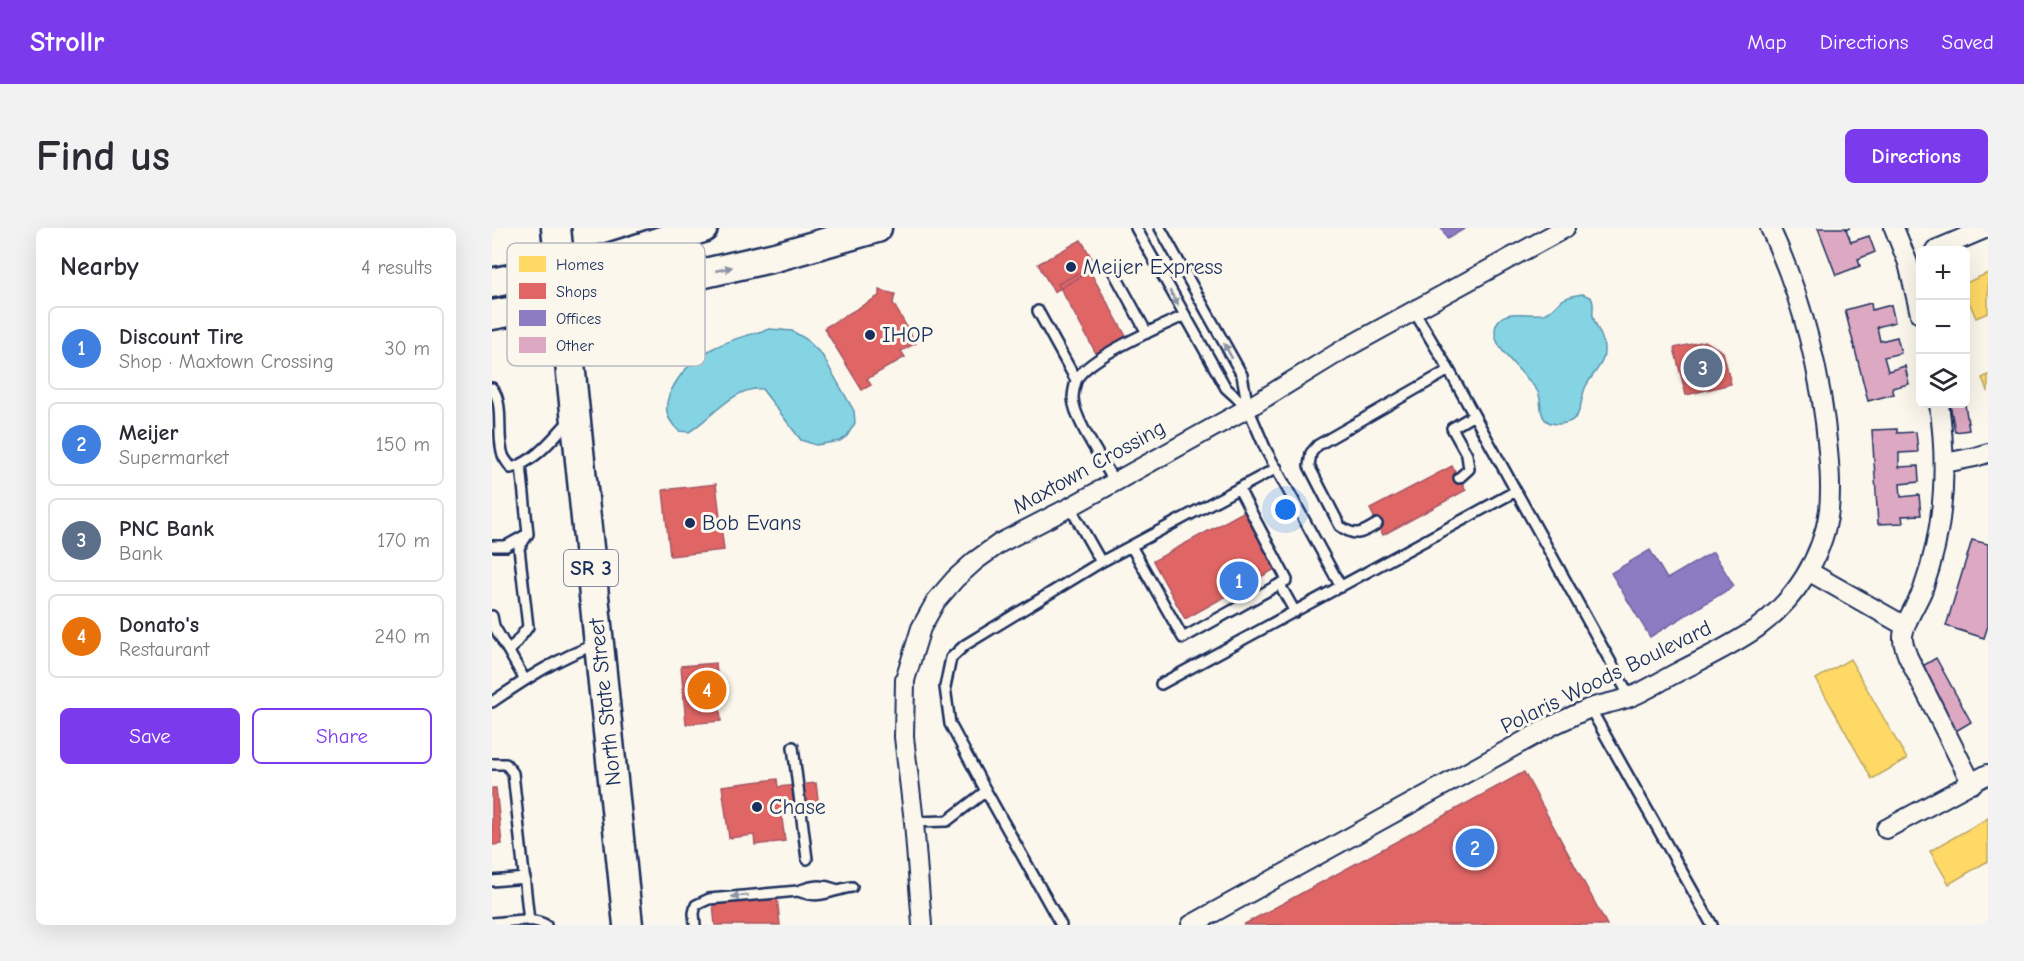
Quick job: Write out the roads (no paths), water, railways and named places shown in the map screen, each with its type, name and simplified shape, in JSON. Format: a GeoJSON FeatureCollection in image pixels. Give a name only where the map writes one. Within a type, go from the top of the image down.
{"type":"FeatureCollection","features":[{"type":"Feature","properties":{"kind":"main road","name":"North State Street"},"geometry":{"type":"LineString","coordinates":[[556,228],[558,243]]}},
{"type":"Feature","properties":{"kind":"main road"},"geometry":{"type":"LineString","coordinates":[[655,243],[703,228]]}},
{"type":"Feature","properties":{"kind":"main road"},"geometry":{"type":"LineString","coordinates":[[705,273],[775,257],[877,228]]}},
{"type":"Feature","properties":{"kind":"main road"},"geometry":{"type":"LineString","coordinates":[[492,283],[507,280]]}},
{"type":"Feature","properties":{"kind":"main road"},"geometry":{"type":"LineString","coordinates":[[492,315],[507,312]]}},
{"type":"Feature","properties":{"kind":"main road","name":"North State Street"},"geometry":{"type":"LineString","coordinates":[[570,366],[628,925]]}},
{"type":"Feature","properties":{"kind":"street","name":"Maxtown Crossing"},"geometry":{"type":"LineString","coordinates":[[922,925],[914,822],[904,737],[905,680],[921,628],[936,601],[955,579],[1000,543],[1070,507],[1248,408],[1344,349],[1565,228]]}},
{"type":"Feature","properties":{"kind":"street","name":"Polaris Woods Boulevard"},"geometry":{"type":"LineString","coordinates":[[1191,925],[1553,725],[1590,708],[1630,697],[1713,654],[1758,627],[1795,591],[1808,571],[1822,539],[1829,512],[1831,484],[1818,381],[1791,281],[1770,228]]}},
{"type":"Feature","properties":{"kind":"street"},"geometry":{"type":"LineString","coordinates":[[1894,228],[1914,260],[1918,300]]}},
{"type":"Feature","properties":{"kind":"street"},"geometry":{"type":"LineString","coordinates":[[1944,246],[1987,228]]}},
{"type":"Feature","properties":{"kind":"street"},"geometry":{"type":"LineString","coordinates":[[1939,408],[1945,463],[1940,526],[1923,592],[1905,626],[1902,638],[1908,657],[1972,784]]}},
{"type":"Feature","properties":{"kind":"street"},"geometry":{"type":"LineString","coordinates":[[1945,463],[1988,453]]}},
{"type":"Feature","properties":{"kind":"street"},"geometry":{"type":"LineString","coordinates":[[1808,571],[1905,626]]}},
{"type":"Feature","properties":{"kind":"street"},"geometry":{"type":"LineString","coordinates":[[1886,829],[1988,774]]}},
{"type":"Feature","properties":{"kind":"lane"},"geometry":{"type":"LineString","coordinates":[[1136,228],[1226,388],[1248,408]]}},
{"type":"Feature","properties":{"kind":"lane"},"geometry":{"type":"LineString","coordinates":[[1160,228],[1242,375],[1248,408],[1266,450],[1341,587]]}},
{"type":"Feature","properties":{"kind":"lane"},"geometry":{"type":"LineString","coordinates":[[1112,269],[1147,333]]}},
{"type":"Feature","properties":{"kind":"lane"},"geometry":{"type":"LineString","coordinates":[[1038,311],[1076,380]]}},
{"type":"Feature","properties":{"kind":"lane"},"geometry":{"type":"LineString","coordinates":[[1414,311],[1630,697]]}},
{"type":"Feature","properties":{"kind":"lane"},"geometry":{"type":"LineString","coordinates":[[1114,481],[1081,422],[1073,398],[1076,380],[1084,371],[1110,352],[1184,316]]}},
{"type":"Feature","properties":{"kind":"lane"},"geometry":{"type":"LineString","coordinates":[[1377,524],[1361,533],[1349,533],[1340,526],[1309,465],[1311,453],[1318,445],[1449,370]]}},
{"type":"Feature","properties":{"kind":"lane"},"geometry":{"type":"LineString","coordinates":[[492,388],[497,400],[503,455],[511,468],[521,465],[549,443],[574,414]]}},
{"type":"Feature","properties":{"kind":"lane"},"geometry":{"type":"LineString","coordinates":[[1459,478],[1469,469],[1467,455],[1452,428],[1474,415]]}},
{"type":"Feature","properties":{"kind":"lane"},"geometry":{"type":"LineString","coordinates":[[492,448],[502,442]]}},
{"type":"Feature","properties":{"kind":"lane"},"geometry":{"type":"LineString","coordinates":[[509,652],[528,627],[519,548],[528,534],[521,465]]}},
{"type":"Feature","properties":{"kind":"lane"},"geometry":{"type":"LineString","coordinates":[[1061,925],[950,724],[945,687],[951,658],[965,645],[1101,562],[1277,468]]}},
{"type":"Feature","properties":{"kind":"lane"},"geometry":{"type":"LineString","coordinates":[[1131,546],[1183,638],[1287,580],[1239,489]]}},
{"type":"Feature","properties":{"kind":"lane"},"geometry":{"type":"LineString","coordinates":[[1161,684],[1516,491]]}},
{"type":"Feature","properties":{"kind":"lane"},"geometry":{"type":"LineString","coordinates":[[1070,507],[1101,562]]}},
{"type":"Feature","properties":{"kind":"lane"},"geometry":{"type":"LineString","coordinates":[[492,546],[506,546],[528,534]]}},
{"type":"Feature","properties":{"kind":"lane"},"geometry":{"type":"LineString","coordinates":[[1280,585],[1295,612]]}},
{"type":"Feature","properties":{"kind":"lane"},"geometry":{"type":"LineString","coordinates":[[492,616],[494,626],[525,680]]}},
{"type":"Feature","properties":{"kind":"lane"},"geometry":{"type":"LineString","coordinates":[[492,702],[572,653],[598,644]]}},
{"type":"Feature","properties":{"kind":"lane"},"geometry":{"type":"LineString","coordinates":[[1590,708],[1712,925]]}},
{"type":"Feature","properties":{"kind":"lane"},"geometry":{"type":"LineString","coordinates":[[793,747],[807,859]]}},
{"type":"Feature","properties":{"kind":"lane"},"geometry":{"type":"LineString","coordinates":[[492,764],[506,764],[513,773],[529,921]]}},
{"type":"Feature","properties":{"kind":"lane"},"geometry":{"type":"LineString","coordinates":[[914,822],[947,820],[986,791]]}},
{"type":"Feature","properties":{"kind":"lane"},"geometry":{"type":"LineString","coordinates":[[492,881],[525,878]]}},
{"type":"Feature","properties":{"kind":"lane"},"geometry":{"type":"LineString","coordinates":[[695,925],[696,905],[709,899],[798,891],[811,886],[824,885],[835,889],[852,887]]}},
{"type":"Feature","properties":{"kind":"lane"},"geometry":{"type":"LineString","coordinates":[[492,923],[540,921],[546,925]]}},
{"type":"Feature","properties":{"kind":"water"},"geometry":{"type":"Polygon","coordinates":[[[1583,294],[1592,300],[1593,316],[1603,342],[1604,355],[1600,366],[1586,386],[1575,418],[1565,423],[1553,424],[1542,415],[1538,392],[1501,348],[1495,329],[1499,320],[1508,315],[1543,314],[1564,299],[1583,294]]]}},
{"type":"Feature","properties":{"kind":"water"},"geometry":{"type":"Polygon","coordinates":[[[770,329],[792,331],[806,339],[822,355],[854,411],[855,423],[847,436],[840,441],[816,445],[801,440],[762,389],[742,392],[689,432],[679,431],[671,422],[667,412],[667,402],[680,377],[689,366],[705,366],[705,353],[740,337],[770,329]]]}},
{"type":"Feature","properties":{"kind":"place","name":"Meijer Express"},"geometry":{"type":"Point","coordinates":[1071,267]}},
{"type":"Feature","properties":{"kind":"place","name":"IHOP"},"geometry":{"type":"Point","coordinates":[870,335]}},
{"type":"Feature","properties":{"kind":"place","name":"PNC Bank"},"geometry":{"type":"Point","coordinates":[1703,368]}},
{"type":"Feature","properties":{"kind":"place","name":"Bob Evans"},"geometry":{"type":"Point","coordinates":[690,523]}},
{"type":"Feature","properties":{"kind":"place","name":"Discount Tire"},"geometry":{"type":"Point","coordinates":[1239,581]}},
{"type":"Feature","properties":{"kind":"place","name":"Donato's"},"geometry":{"type":"Point","coordinates":[707,690]}},
{"type":"Feature","properties":{"kind":"place","name":"Chase"},"geometry":{"type":"Point","coordinates":[757,807]}},
{"type":"Feature","properties":{"kind":"place","name":"Meijer"},"geometry":{"type":"Point","coordinates":[1475,848]}}]}
